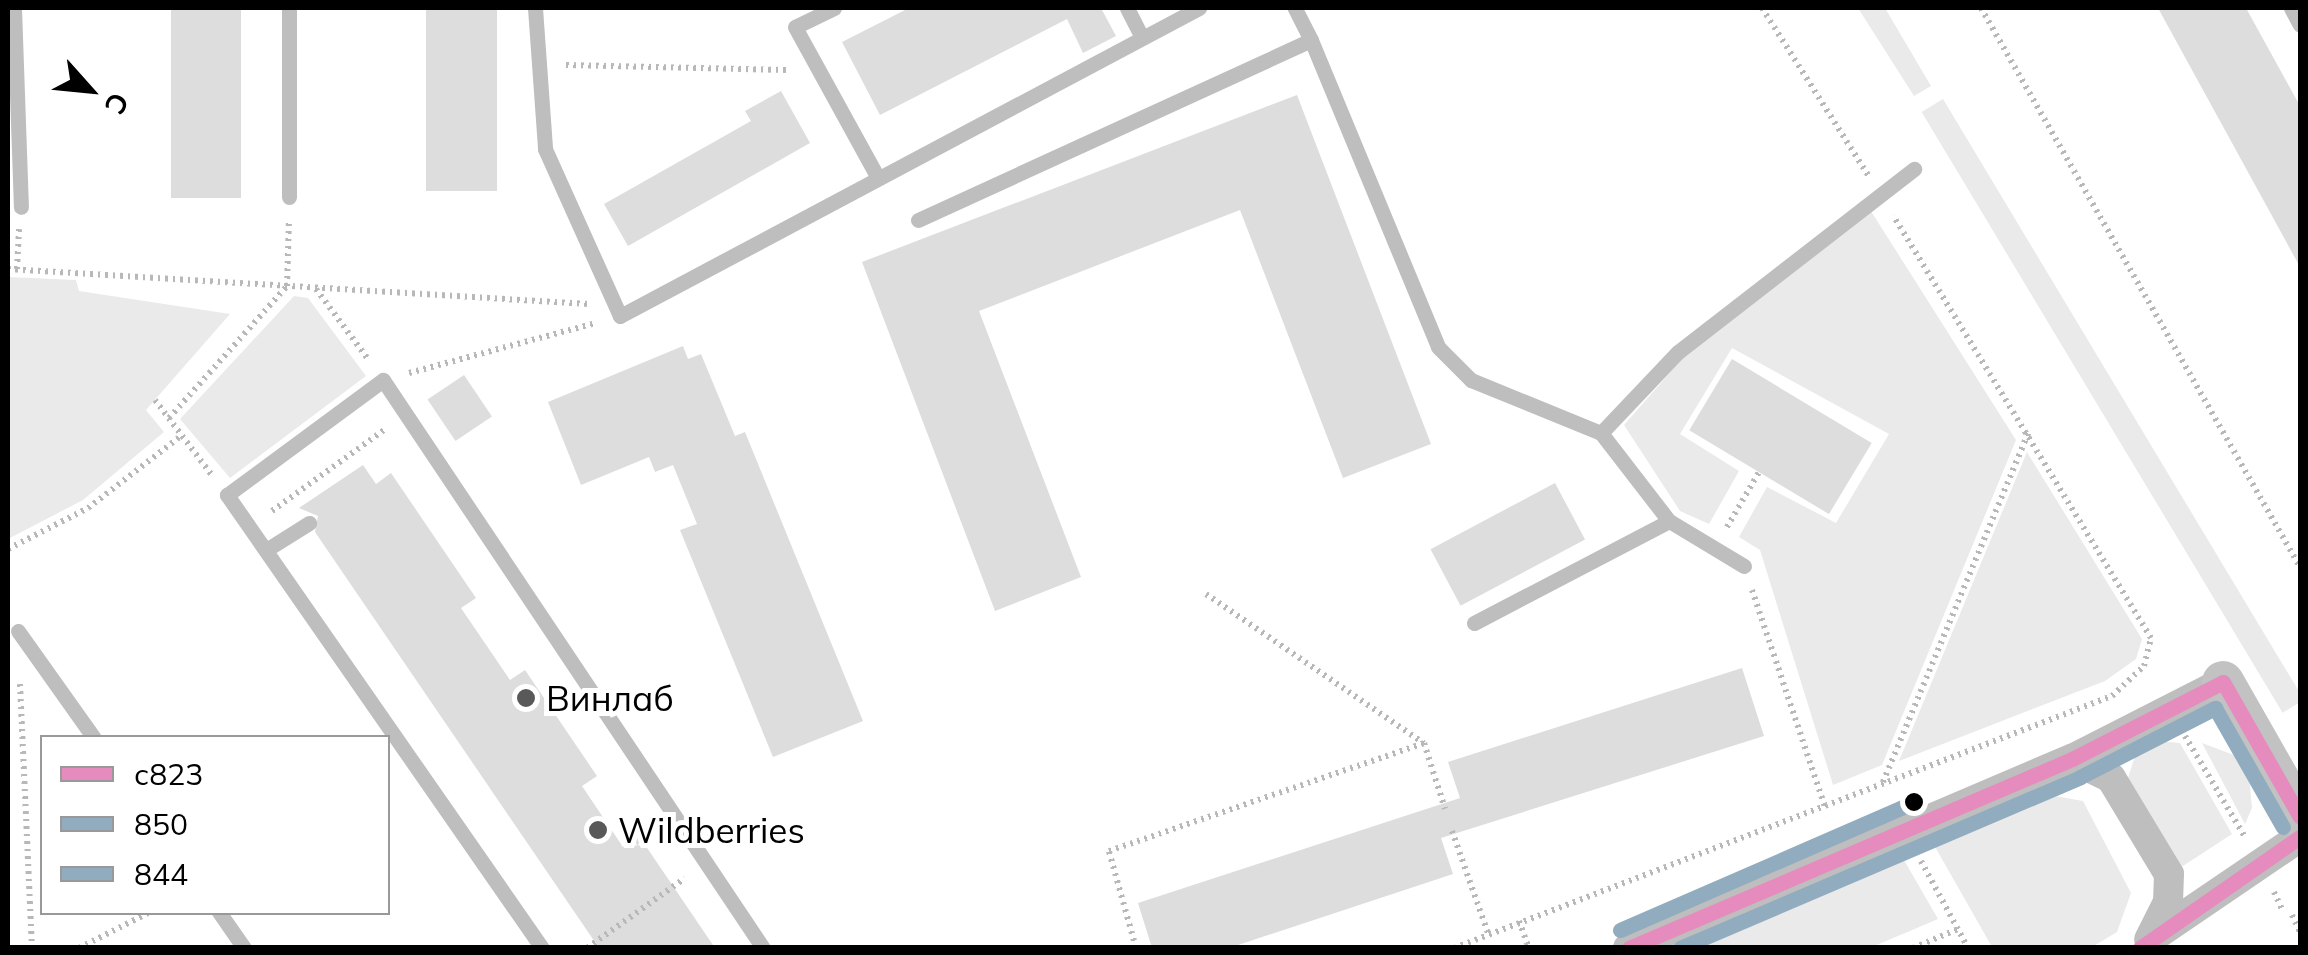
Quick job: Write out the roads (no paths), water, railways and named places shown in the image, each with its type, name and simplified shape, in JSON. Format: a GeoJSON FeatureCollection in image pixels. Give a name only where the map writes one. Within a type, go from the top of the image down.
{"type":"FeatureCollection","features":[{"type":"Feature","properties":{"kind":"main road"},"geometry":{"type":"LineString","coordinates":[[2223,682],[2300,817]]}},
{"type":"Feature","properties":{"kind":"street"},"geometry":{"type":"LineString","coordinates":[[1628,948],[2072,758],[2223,682]]}},
{"type":"Feature","properties":{"kind":"street"},"geometry":{"type":"LineString","coordinates":[[2072,758],[2110,778],[2169,874],[2168,902],[2144,944]]}},
{"type":"Feature","properties":{"kind":"street"},"geometry":{"type":"LineString","coordinates":[[2144,944],[2300,836]]}},
{"type":"Feature","properties":{"kind":"lane"},"geometry":{"type":"LineString","coordinates":[[14,8],[21,208]]}},
{"type":"Feature","properties":{"kind":"lane"},"geometry":{"type":"LineString","coordinates":[[289,8],[289,197]]}},
{"type":"Feature","properties":{"kind":"lane"},"geometry":{"type":"LineString","coordinates":[[535,8],[544,149],[618,311],[1200,8]]}},
{"type":"Feature","properties":{"kind":"lane"},"geometry":{"type":"LineString","coordinates":[[834,8],[795,28],[877,176]]}},
{"type":"Feature","properties":{"kind":"lane"},"geometry":{"type":"LineString","coordinates":[[1127,8],[1141,36]]}},
{"type":"Feature","properties":{"kind":"lane"},"geometry":{"type":"LineString","coordinates":[[1295,8],[1438,347],[1471,380],[1601,433],[1668,522],[1744,566]]}},
{"type":"Feature","properties":{"kind":"lane"},"geometry":{"type":"LineString","coordinates":[[2291,8],[2300,25]]}},
{"type":"Feature","properties":{"kind":"lane"},"geometry":{"type":"LineString","coordinates":[[918,220],[1311,40]]}},
{"type":"Feature","properties":{"kind":"lane"},"geometry":{"type":"LineString","coordinates":[[1601,433],[1678,352],[1914,169]]}},
{"type":"Feature","properties":{"kind":"lane"},"geometry":{"type":"LineString","coordinates":[[542,948],[227,494],[383,380],[763,948]]}},
{"type":"Feature","properties":{"kind":"lane"},"geometry":{"type":"LineString","coordinates":[[1474,622],[1668,522]]}},
{"type":"Feature","properties":{"kind":"lane"},"geometry":{"type":"LineString","coordinates":[[266,550],[309,523]]}},
{"type":"Feature","properties":{"kind":"lane"},"geometry":{"type":"LineString","coordinates":[[18,631],[92,735]]}},
{"type":"Feature","properties":{"kind":"lane"},"geometry":{"type":"LineString","coordinates":[[221,915],[244,948]]}},
{"type":"Feature","properties":{"kind":"place","name":"Винлаб"},"geometry":{"type":"Point","coordinates":[526,698]}},
{"type":"Feature","properties":{"kind":"place","name":"Wildberries"},"geometry":{"type":"Point","coordinates":[598,830]}}]}
